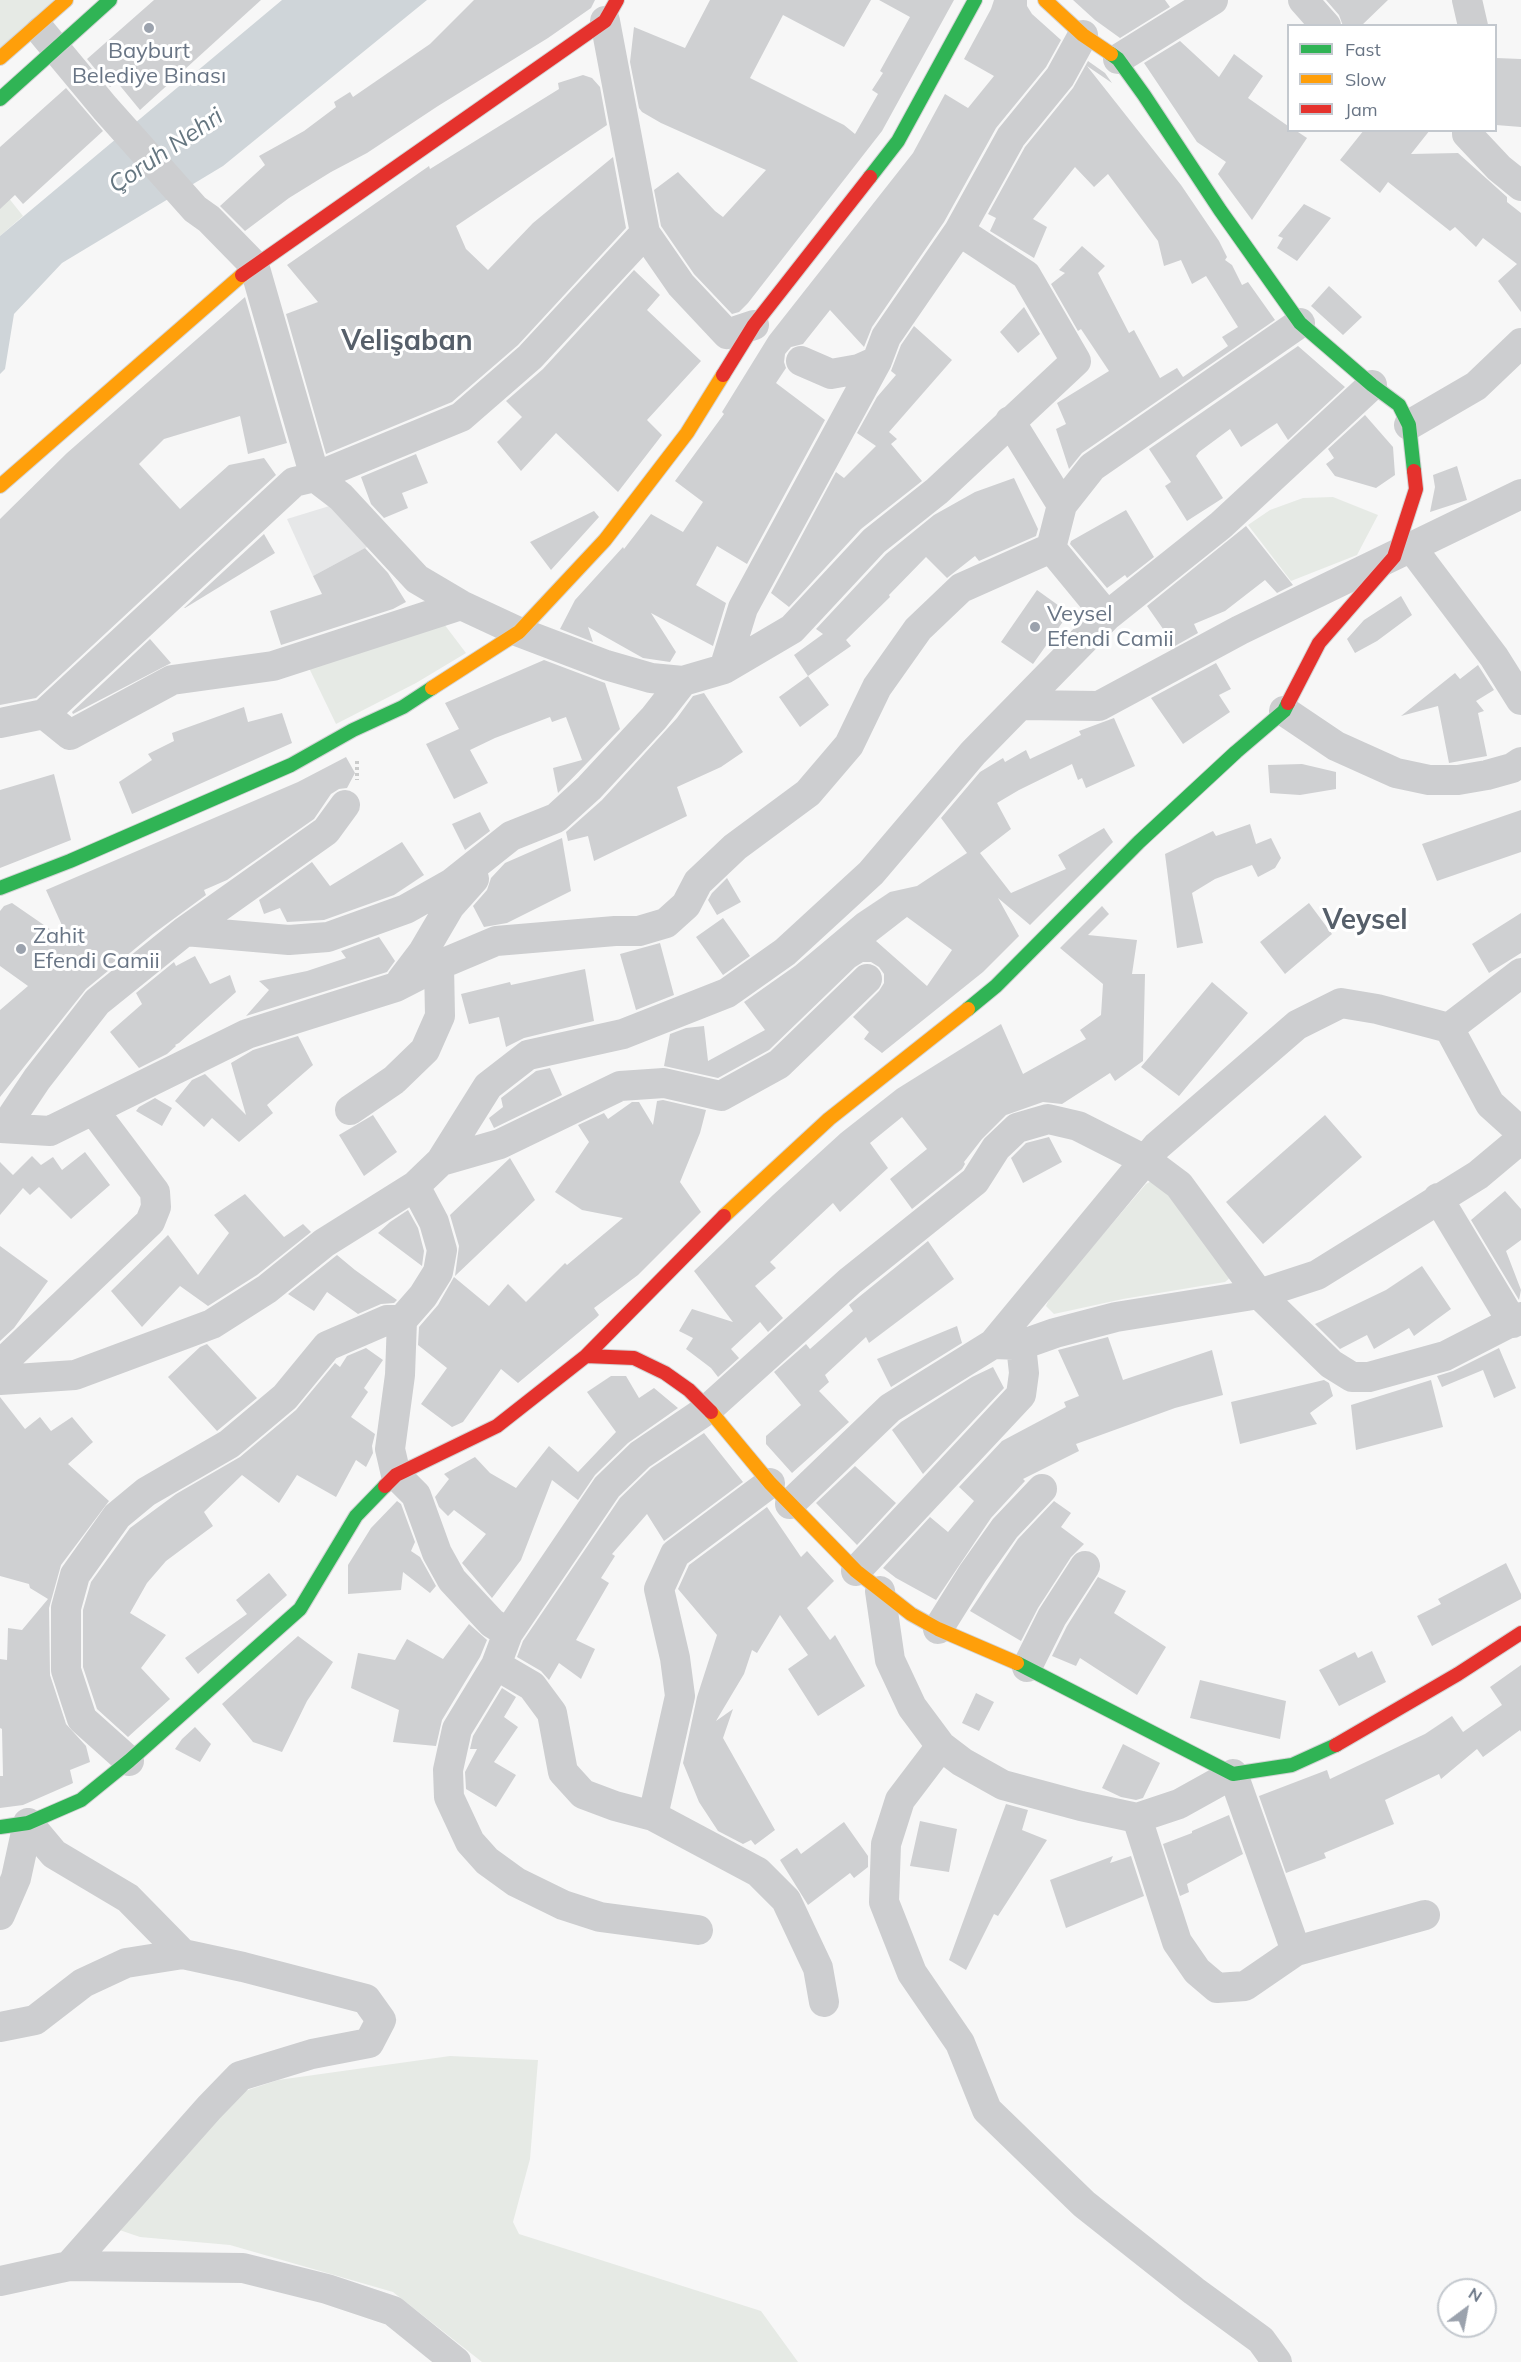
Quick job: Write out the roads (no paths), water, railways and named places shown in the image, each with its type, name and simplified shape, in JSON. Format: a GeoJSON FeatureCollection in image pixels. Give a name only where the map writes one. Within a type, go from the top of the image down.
{"type":"FeatureCollection","features":[{"type":"Feature","properties":{"kind":"street"},"geometry":{"type":"LineString","coordinates":[[0,99],[46,37],[66,0]]}},
{"type":"Feature","properties":{"kind":"street"},"geometry":{"type":"LineString","coordinates":[[0,58],[46,37],[111,0]]}},
{"type":"Feature","properties":{"kind":"street"},"geometry":{"type":"LineString","coordinates":[[0,888],[70,861],[291,765],[353,730],[403,707],[519,633],[605,540],[687,433],[754,325],[898,141],[975,0]]}},
{"type":"Feature","properties":{"kind":"street"},"geometry":{"type":"LineString","coordinates":[[14,1825],[81,1800],[129,1761],[300,1609],[356,1516],[396,1475],[497,1426],[586,1356],[698,1240],[760,1181],[829,1119],[996,986],[1139,842],[1284,711],[1319,643],[1402,552],[1416,489],[1409,424],[1399,405],[1372,385],[1300,323],[1118,59],[1083,35],[1045,0]]}},
{"type":"Feature","properties":{"kind":"street"},"geometry":{"type":"LineString","coordinates":[[1118,59],[1213,0]]}},
{"type":"Feature","properties":{"kind":"street"},"geometry":{"type":"LineString","coordinates":[[1303,0],[1324,24]]}},
{"type":"Feature","properties":{"kind":"street"},"geometry":{"type":"LineString","coordinates":[[1467,0],[1473,24]]}},
{"type":"Feature","properties":{"kind":"street"},"geometry":{"type":"LineString","coordinates":[[0,486],[254,264],[611,10],[645,232],[681,285],[727,334],[754,325]]}},
{"type":"Feature","properties":{"kind":"street"},"geometry":{"type":"LineString","coordinates":[[724,669],[743,608],[878,361],[886,337],[959,231],[1011,137],[1060,78],[1083,35]]}},
{"type":"Feature","properties":{"kind":"street"},"geometry":{"type":"LineString","coordinates":[[46,37],[105,108],[195,209],[209,219],[254,264],[315,477],[341,497],[417,579],[460,605],[519,633],[651,678],[683,681],[724,669],[792,629],[874,541],[937,491],[1076,361],[1026,276],[959,231]]}},
{"type":"Feature","properties":{"kind":"street"},"geometry":{"type":"LineString","coordinates":[[1459,132],[1521,186]]}},
{"type":"Feature","properties":{"kind":"street"},"geometry":{"type":"LineString","coordinates":[[0,723],[44,714],[294,482],[315,477],[461,417],[530,357],[645,232]]}},
{"type":"Feature","properties":{"kind":"street"},"geometry":{"type":"LineString","coordinates":[[1051,548],[1062,505],[1092,467],[1300,323]]}},
{"type":"Feature","properties":{"kind":"street"},"geometry":{"type":"LineString","coordinates":[[1409,424],[1476,386],[1521,343]]}},
{"type":"Feature","properties":{"kind":"street"},"geometry":{"type":"LineString","coordinates":[[801,361],[831,374],[859,369],[878,361]]}},
{"type":"Feature","properties":{"kind":"street"},"geometry":{"type":"LineString","coordinates":[[0,1380],[75,1375],[212,1324],[267,1289],[324,1243],[415,1186],[441,1161],[488,1086],[528,1055],[623,1034],[727,993],[785,952],[871,873],[974,753],[1107,616],[1221,525],[1372,385]]}},
{"type":"Feature","properties":{"kind":"street"},"geometry":{"type":"LineString","coordinates":[[1010,421],[1062,505]]}},
{"type":"Feature","properties":{"kind":"street"},"geometry":{"type":"LineString","coordinates":[[1022,705],[1099,706],[1240,630],[1521,494]]}},
{"type":"Feature","properties":{"kind":"street"},"geometry":{"type":"LineString","coordinates":[[1051,548],[1107,616]]}},
{"type":"Feature","properties":{"kind":"street"},"geometry":{"type":"LineString","coordinates":[[345,805],[326,831],[185,931],[97,1002],[36,1079],[3,1127],[50,1131],[246,1034],[396,987],[439,965],[496,941],[639,931],[666,923],[686,905],[698,882],[735,848],[808,793],[849,745],[877,687],[918,629],[961,588],[1051,548]]}},
{"type":"Feature","properties":{"kind":"street"},"geometry":{"type":"LineString","coordinates":[[1402,552],[1494,657],[1521,700]]}},
{"type":"Feature","properties":{"kind":"street"},"geometry":{"type":"LineString","coordinates":[[44,714],[70,735],[172,680],[273,666],[460,605]]}},
{"type":"Feature","properties":{"kind":"street"},"geometry":{"type":"LineString","coordinates":[[185,931],[289,940],[328,937],[406,909],[452,883],[511,836],[556,819],[596,781],[654,718],[683,681]]}},
{"type":"Feature","properties":{"kind":"street"},"geometry":{"type":"LineString","coordinates":[[1284,711],[1335,746],[1396,773],[1429,780],[1458,780],[1518,766]]}},
{"type":"Feature","properties":{"kind":"street"},"geometry":{"type":"LineString","coordinates":[[396,987],[423,952],[450,906],[511,836]]}},
{"type":"Feature","properties":{"kind":"street"},"geometry":{"type":"LineString","coordinates":[[350,1110],[394,1080],[424,1050],[440,1016],[439,965]]}},
{"type":"Feature","properties":{"kind":"street"},"geometry":{"type":"LineString","coordinates":[[1449,1028],[1521,973]]}},
{"type":"Feature","properties":{"kind":"street"},"geometry":{"type":"LineString","coordinates":[[441,1161],[500,1144],[620,1086],[664,1083],[721,1096],[779,1064],[867,978]]}},
{"type":"Feature","properties":{"kind":"street"},"geometry":{"type":"LineString","coordinates":[[1007,1344],[1157,1146],[1297,1024],[1341,1004],[1377,1009],[1449,1028],[1490,1104],[1521,1132]]}},
{"type":"Feature","properties":{"kind":"street"},"geometry":{"type":"LineString","coordinates":[[0,1365],[150,1222],[156,1207],[155,1192],[94,1111]]}},
{"type":"Feature","properties":{"kind":"street"},"geometry":{"type":"LineString","coordinates":[[698,1930],[600,1917],[563,1905],[516,1882],[487,1862],[470,1842],[450,1797],[448,1770],[457,1729],[496,1665],[508,1633],[607,1487],[640,1455],[708,1409],[850,1281],[975,1181],[996,1148],[1017,1128],[1048,1119],[1077,1126],[1147,1161],[1179,1185],[1259,1294],[1331,1364],[1352,1377],[1369,1377],[1445,1356],[1517,1320],[1438,1198]]}},
{"type":"Feature","properties":{"kind":"street"},"geometry":{"type":"LineString","coordinates":[[653,1816],[680,1696],[675,1658],[659,1589],[675,1554],[780,1493],[890,1408],[1007,1344],[1116,1317],[1259,1294],[1317,1275],[1478,1175],[1521,1139]]}},
{"type":"Feature","properties":{"kind":"street"},"geometry":{"type":"LineString","coordinates":[[415,1186],[434,1222],[442,1250],[438,1272],[423,1296],[402,1320],[400,1375],[390,1449],[396,1475],[416,1495],[437,1553],[452,1580],[492,1623],[508,1633]]}},
{"type":"Feature","properties":{"kind":"street"},"geometry":{"type":"LineString","coordinates":[[129,1761],[82,1719],[66,1670],[66,1608],[75,1575],[117,1516],[146,1492],[229,1444],[285,1397],[327,1346],[387,1320],[402,1320]]}},
{"type":"Feature","properties":{"kind":"street"},"geometry":{"type":"LineString","coordinates":[[856,1571],[1021,1395],[1024,1372],[1007,1344]]}},
{"type":"Feature","properties":{"kind":"street"},"geometry":{"type":"LineString","coordinates":[[586,1356],[634,1358],[665,1373],[689,1390],[780,1493],[856,1571],[911,1614],[938,1629],[1027,1667],[1233,1774],[1296,1951]]}},
{"type":"Feature","properties":{"kind":"street"},"geometry":{"type":"LineString","coordinates":[[938,1629],[1005,1528],[1042,1489]]}},
{"type":"Feature","properties":{"kind":"street"},"geometry":{"type":"LineString","coordinates":[[1027,1667],[1052,1617],[1085,1566]]}},
{"type":"Feature","properties":{"kind":"street"},"geometry":{"type":"LineString","coordinates":[[880,1591],[890,1660],[912,1707],[941,1746],[962,1762],[1003,1785],[1137,1818],[1179,1804],[1233,1774],[1292,1765],[1329,1749],[1458,1674],[1521,1633]]}},
{"type":"Feature","properties":{"kind":"street"},"geometry":{"type":"LineString","coordinates":[[496,1665],[532,1686],[552,1713],[563,1772],[584,1794],[615,1806],[653,1816],[758,1872],[786,1900],[818,1968],[824,2002]]}},
{"type":"Feature","properties":{"kind":"street"},"geometry":{"type":"LineString","coordinates":[[941,1746],[900,1800],[886,1844],[884,1902],[912,1973],[960,2043],[987,2110],[1084,2204],[1194,2291],[1261,2340],[1277,2362]]}},
{"type":"Feature","properties":{"kind":"street"},"geometry":{"type":"LineString","coordinates":[[1137,1818],[1177,1942],[1197,1971],[1217,1988],[1245,1986],[1296,1951],[1425,1915]]}},
{"type":"Feature","properties":{"kind":"street"},"geometry":{"type":"LineString","coordinates":[[0,1915],[16,1878],[14,1825]]}},
{"type":"Feature","properties":{"kind":"street"},"geometry":{"type":"LineString","coordinates":[[14,1825],[54,1854],[128,1898],[183,1954]]}},
{"type":"Feature","properties":{"kind":"street"},"geometry":{"type":"LineString","coordinates":[[0,2027],[34,2020],[83,1983],[126,1963],[183,1954],[366,1999],[381,2020],[369,2043],[312,2054],[240,2076],[69,2266]]}},
{"type":"Feature","properties":{"kind":"street"},"geometry":{"type":"LineString","coordinates":[[0,2281],[69,2266],[243,2268],[316,2286],[393,2311],[456,2362]]}},
{"type":"Feature","properties":{"kind":"water","name":"Çoruh Nehri"},"geometry":{"type":"Polygon","coordinates":[[[282,0],[427,0],[223,166],[62,263],[14,314],[5,369],[0,374],[0,236],[282,0]]]}},
{"type":"Feature","properties":{"kind":"place","name":"Bayburt Belediye Binası"},"geometry":{"type":"Point","coordinates":[149,28]}},
{"type":"Feature","properties":{"kind":"place","name":"Veysel Efendi Camii"},"geometry":{"type":"Point","coordinates":[1035,627]}},
{"type":"Feature","properties":{"kind":"place","name":"Zahit Efendi Camii"},"geometry":{"type":"Point","coordinates":[21,949]}},
{"type":"Feature","properties":{"kind":"district","name":"Velişaban"},"geometry":{"type":"Point","coordinates":[407,342]}},
{"type":"Feature","properties":{"kind":"district","name":"Veysel"},"geometry":{"type":"Point","coordinates":[1365,921]}}]}
